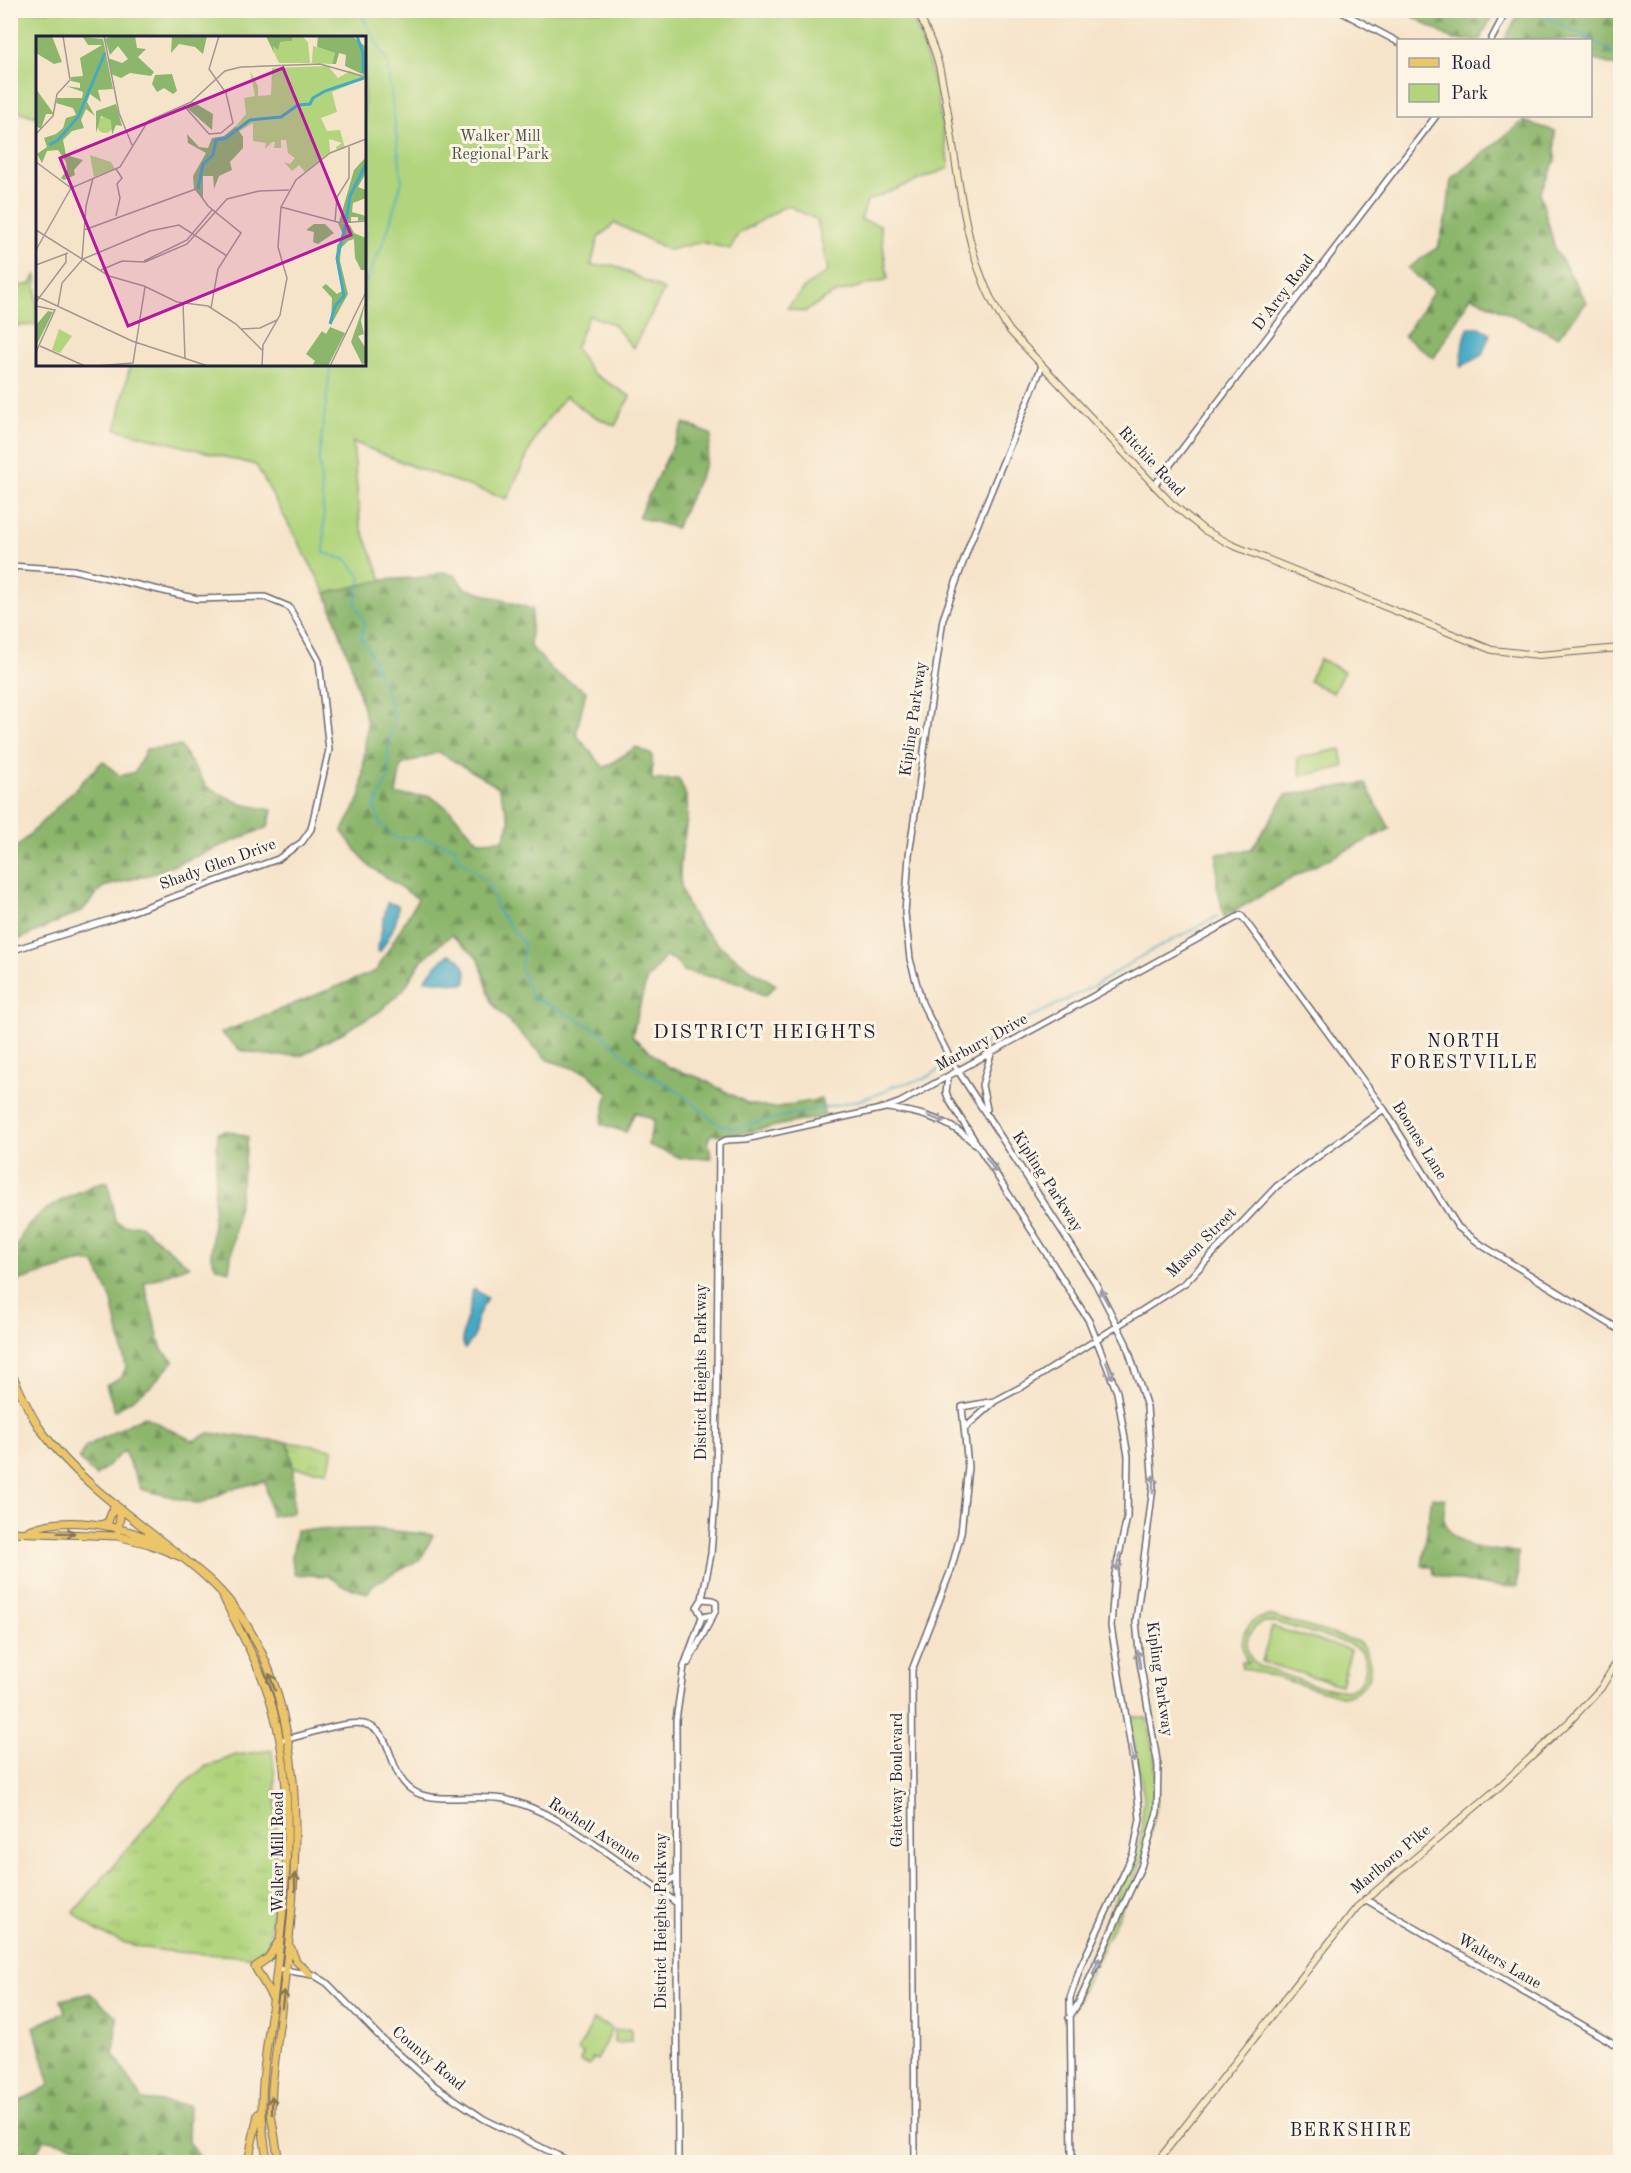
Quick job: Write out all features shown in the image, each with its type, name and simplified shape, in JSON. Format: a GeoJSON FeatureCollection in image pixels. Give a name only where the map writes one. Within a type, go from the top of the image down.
{"type":"FeatureCollection","features":[{"type":"Feature","properties":{"kind":"main road","name":"Ritchie Road"},"geometry":{"type":"LineString","coordinates":[[917,10],[938,62],[969,231],[984,286],[1010,331],[1154,486],[1189,519],[1222,541],[1476,645],[1529,655],[1620,648]]}},
{"type":"Feature","properties":{"kind":"main road","name":"Walker Mill Road"},"geometry":{"type":"LineString","coordinates":[[10,1370],[42,1432],[70,1463],[115,1504],[181,1556],[232,1601],[261,1654],[280,1703],[293,1803],[295,1893],[272,2093],[273,2126],[279,2163]]}},
{"type":"Feature","properties":{"kind":"main road"},"geometry":{"type":"LineString","coordinates":[[28,1530],[39,1526],[101,1525],[108,1522],[115,1504]]}},
{"type":"Feature","properties":{"kind":"main road"},"geometry":{"type":"LineString","coordinates":[[115,1504],[120,1517],[118,1532]]}},
{"type":"Feature","properties":{"kind":"main road"},"geometry":{"type":"LineString","coordinates":[[101,1525],[118,1532]]}},
{"type":"Feature","properties":{"kind":"main road"},"geometry":{"type":"LineString","coordinates":[[10,1532],[28,1530],[118,1532],[150,1538],[181,1556]]}},
{"type":"Feature","properties":{"kind":"main road","name":"Marlboro Pike"},"geometry":{"type":"LineString","coordinates":[[1157,2163],[1365,1899],[1498,1787],[1557,1733],[1594,1697],[1620,1656]]}},
{"type":"Feature","properties":{"kind":"main road","name":"Walker Mill Road"},"geometry":{"type":"LineString","coordinates":[[268,2163],[261,2119],[262,2085],[277,1969],[286,1844],[284,1740]]}},
{"type":"Feature","properties":{"kind":"main road"},"geometry":{"type":"LineString","coordinates":[[273,2000],[255,1966],[268,1958],[280,1938]]}},
{"type":"Feature","properties":{"kind":"main road"},"geometry":{"type":"LineString","coordinates":[[290,1942],[296,1961],[310,1974]]}},
{"type":"Feature","properties":{"kind":"main road"},"geometry":{"type":"LineString","coordinates":[[248,2163],[255,2138],[262,2085]]}},
{"type":"Feature","properties":{"kind":"street"},"geometry":{"type":"LineString","coordinates":[[1338,10],[1397,41]]}},
{"type":"Feature","properties":{"kind":"street"},"geometry":{"type":"LineString","coordinates":[[1492,39],[1507,10]]}},
{"type":"Feature","properties":{"kind":"street","name":"D'Arcy Road"},"geometry":{"type":"LineString","coordinates":[[1154,486],[1435,117]]}},
{"type":"Feature","properties":{"kind":"street","name":"Kipling Parkway"},"geometry":{"type":"LineString","coordinates":[[1042,366],[974,533],[943,619],[909,855],[905,913],[912,970],[928,1016],[960,1071],[1095,1282],[1118,1326],[1136,1369],[1147,1407],[1153,1457],[1151,1518],[1139,1583],[1136,1621],[1140,1662],[1158,1766],[1159,1795],[1152,1834],[1141,1867],[1079,2002],[1069,2018]]}},
{"type":"Feature","properties":{"kind":"street","name":"Shady Glen Drive"},"geometry":{"type":"LineString","coordinates":[[10,566],[49,567],[88,573],[188,598],[262,597],[285,605],[298,620],[319,661],[329,750],[311,829],[302,842],[278,859],[102,922],[10,951]]}},
{"type":"Feature","properties":{"kind":"street","name":"Marbury Drive"},"geometry":{"type":"LineString","coordinates":[[719,1144],[726,1140],[746,1139],[885,1108],[948,1078],[1241,915]]}},
{"type":"Feature","properties":{"kind":"street","name":"Boones Lane"},"geometry":{"type":"LineString","coordinates":[[1241,915],[1384,1109],[1458,1227],[1483,1246],[1620,1330]]}},
{"type":"Feature","properties":{"kind":"street"},"geometry":{"type":"LineString","coordinates":[[989,1116],[982,1085],[986,1066],[992,1053]]}},
{"type":"Feature","properties":{"kind":"street"},"geometry":{"type":"LineString","coordinates":[[948,1078],[946,1094],[1076,1299],[1097,1339],[1117,1392],[1128,1456],[1127,1517],[1115,1574],[1111,1626],[1136,1778],[1140,1819],[1130,1862],[1073,1987],[1069,2018],[1072,2163]]}},
{"type":"Feature","properties":{"kind":"street"},"geometry":{"type":"LineString","coordinates":[[885,1108],[919,1113],[940,1120],[962,1132],[979,1147]]}},
{"type":"Feature","properties":{"kind":"street","name":"Mason Street"},"geometry":{"type":"LineString","coordinates":[[962,1407],[995,1401],[1025,1386],[1185,1283],[1277,1185],[1384,1109]]}},
{"type":"Feature","properties":{"kind":"street","name":"District Heights Parkway"},"geometry":{"type":"LineString","coordinates":[[702,1599],[712,1548],[716,1489],[719,1144]]}},
{"type":"Feature","properties":{"kind":"street"},"geometry":{"type":"LineString","coordinates":[[966,1427],[995,1401]]}},
{"type":"Feature","properties":{"kind":"street","name":"Gateway Boulevard"},"geometry":{"type":"LineString","coordinates":[[915,2163],[912,1670],[959,1545],[967,1490],[966,1427],[962,1407]]}},
{"type":"Feature","properties":{"kind":"street"},"geometry":{"type":"LineString","coordinates":[[710,1598],[716,1604],[713,1615],[702,1617],[697,1606],[702,1599],[710,1598]]}},
{"type":"Feature","properties":{"kind":"street","name":"District Heights Parkway"},"geometry":{"type":"LineString","coordinates":[[682,1679],[713,1615]]}},
{"type":"Feature","properties":{"kind":"street","name":"District Heights Parkway"},"geometry":{"type":"LineString","coordinates":[[678,2163],[675,1737],[684,1666],[702,1617]]}},
{"type":"Feature","properties":{"kind":"street","name":"Rochell Avenue"},"geometry":{"type":"LineString","coordinates":[[284,1740],[351,1724],[369,1726],[384,1738],[398,1777],[410,1789],[438,1797],[486,1796],[536,1809],[564,1824],[675,1902]]}},
{"type":"Feature","properties":{"kind":"street"},"geometry":{"type":"LineString","coordinates":[[655,1887],[662,1887],[675,1877]]}},
{"type":"Feature","properties":{"kind":"street","name":"Walters Lane"},"geometry":{"type":"LineString","coordinates":[[1365,1899],[1620,2047]]}},
{"type":"Feature","properties":{"kind":"street","name":"County Road"},"geometry":{"type":"LineString","coordinates":[[277,1969],[310,1974],[327,1983],[382,2039],[462,2105],[505,2130],[571,2163]]}},
{"type":"Feature","properties":{"kind":"green space","name":"Walker Mill Regional Park"},"geometry":{"type":"Polygon","coordinates":[[[10,11],[909,11],[930,68],[949,168],[867,201],[861,220],[880,225],[888,279],[833,294],[804,312],[787,308],[804,288],[828,271],[817,220],[787,205],[738,234],[730,249],[701,242],[669,250],[615,223],[598,238],[591,266],[614,265],[664,290],[633,348],[613,324],[589,315],[575,348],[592,373],[630,396],[615,426],[588,413],[566,396],[539,430],[507,499],[414,467],[353,442],[360,524],[382,580],[326,593],[256,465],[116,429],[130,366],[366,366],[366,36],[36,36],[36,117],[11,109],[10,11]]]}},
{"type":"Feature","properties":{"kind":"green space"},"geometry":{"type":"Polygon","coordinates":[[[1403,11],[1495,11],[1481,39],[1452,39],[1403,11]]]}},
{"type":"Feature","properties":{"kind":"green space"},"geometry":{"type":"Polygon","coordinates":[[[1521,11],[1620,11],[1620,67],[1592,59],[1592,39],[1505,39],[1521,11]]]}},
{"type":"Feature","properties":{"kind":"green space"},"geometry":{"type":"Polygon","coordinates":[[[1523,121],[1555,131],[1555,161],[1540,193],[1555,249],[1587,302],[1558,337],[1471,296],[1434,358],[1404,336],[1434,291],[1408,268],[1438,247],[1447,214],[1451,180],[1523,121]]]}},
{"type":"Feature","properties":{"kind":"green space"},"geometry":{"type":"Polygon","coordinates":[[[36,274],[36,325],[11,326],[11,285],[13,287],[31,284],[36,274]]]}},
{"type":"Feature","properties":{"kind":"green space"},"geometry":{"type":"Polygon","coordinates":[[[684,423],[712,435],[705,465],[676,528],[638,517],[684,423]]]}},
{"type":"Feature","properties":{"kind":"green space"},"geometry":{"type":"Polygon","coordinates":[[[443,572],[456,576],[464,588],[532,609],[530,646],[555,673],[586,691],[576,734],[604,768],[636,747],[652,755],[652,780],[679,779],[688,809],[680,870],[682,889],[688,907],[699,924],[727,952],[776,985],[765,996],[741,983],[683,971],[675,960],[665,957],[646,981],[632,1036],[668,1067],[700,1078],[749,1104],[774,1108],[821,1099],[825,1116],[728,1136],[712,1134],[708,1139],[711,1158],[681,1158],[648,1145],[654,1120],[635,1112],[626,1132],[601,1124],[608,1094],[588,1073],[548,1060],[518,1031],[492,1003],[479,959],[451,935],[422,960],[403,990],[379,1012],[303,1055],[271,1056],[240,1050],[221,1033],[376,971],[418,899],[368,865],[342,832],[361,796],[367,723],[352,667],[326,593],[382,580],[426,577],[443,572]],[[439,752],[401,765],[396,795],[430,796],[450,810],[478,841],[503,840],[510,821],[498,787],[439,752]]]}},
{"type":"Feature","properties":{"kind":"green space"},"geometry":{"type":"Polygon","coordinates":[[[1320,659],[1344,671],[1333,693],[1309,681],[1320,659]]]}},
{"type":"Feature","properties":{"kind":"green space"},"geometry":{"type":"Polygon","coordinates":[[[180,746],[207,787],[241,804],[272,810],[268,827],[155,873],[103,887],[82,911],[11,943],[11,853],[103,761],[120,776],[135,772],[146,749],[180,746]]]}},
{"type":"Feature","properties":{"kind":"green space"},"geometry":{"type":"Polygon","coordinates":[[[1341,749],[1344,767],[1301,776],[1297,758],[1341,749]]]}},
{"type":"Feature","properties":{"kind":"green space"},"geometry":{"type":"Polygon","coordinates":[[[1365,783],[1390,829],[1306,870],[1224,917],[1217,885],[1217,854],[1251,850],[1286,795],[1365,783]]]}},
{"type":"Feature","properties":{"kind":"green space"},"geometry":{"type":"Polygon","coordinates":[[[228,1131],[248,1137],[229,1271],[216,1267],[211,1257],[218,1132],[228,1131]]]}},
{"type":"Feature","properties":{"kind":"green space"},"geometry":{"type":"Polygon","coordinates":[[[101,1182],[108,1182],[115,1221],[125,1226],[140,1225],[189,1266],[144,1283],[162,1350],[174,1361],[150,1387],[115,1411],[106,1385],[122,1377],[126,1367],[112,1301],[95,1264],[83,1261],[11,1283],[11,1248],[17,1247],[31,1223],[51,1206],[101,1182]]]}},
{"type":"Feature","properties":{"kind":"green space"},"geometry":{"type":"Polygon","coordinates":[[[144,1416],[193,1441],[209,1433],[288,1442],[293,1468],[293,1512],[271,1516],[265,1481],[231,1489],[200,1504],[141,1489],[124,1451],[96,1476],[79,1459],[85,1447],[144,1416]]]}},
{"type":"Feature","properties":{"kind":"green space"},"geometry":{"type":"Polygon","coordinates":[[[288,1442],[333,1449],[328,1471],[293,1468],[288,1442]]]}},
{"type":"Feature","properties":{"kind":"green space"},"geometry":{"type":"Polygon","coordinates":[[[1432,1497],[1445,1499],[1444,1519],[1448,1530],[1464,1543],[1486,1549],[1518,1552],[1517,1587],[1454,1580],[1434,1574],[1433,1567],[1422,1566],[1432,1497]]]}},
{"type":"Feature","properties":{"kind":"green space"},"geometry":{"type":"Polygon","coordinates":[[[374,1529],[433,1535],[421,1559],[374,1584],[367,1593],[343,1586],[328,1576],[294,1574],[292,1558],[296,1530],[374,1529]]]}},
{"type":"Feature","properties":{"kind":"green space"},"geometry":{"type":"Polygon","coordinates":[[[1272,1616],[1358,1642],[1369,1658],[1369,1675],[1365,1683],[1351,1694],[1341,1696],[1243,1668],[1242,1662],[1248,1663],[1242,1647],[1245,1632],[1255,1620],[1272,1616]],[[1264,1622],[1252,1630],[1249,1636],[1247,1648],[1249,1655],[1258,1666],[1338,1690],[1351,1689],[1362,1679],[1366,1665],[1361,1651],[1350,1644],[1275,1622],[1264,1622]]]}},
{"type":"Feature","properties":{"kind":"green space"},"geometry":{"type":"Polygon","coordinates":[[[1272,1627],[1351,1650],[1341,1685],[1262,1662],[1272,1627]]]}},
{"type":"Feature","properties":{"kind":"green space"},"geometry":{"type":"Polygon","coordinates":[[[1131,1716],[1147,1718],[1156,1774],[1156,1808],[1151,1832],[1133,1883],[1074,2007],[1076,1988],[1140,1842],[1144,1797],[1131,1716]]]}},
{"type":"Feature","properties":{"kind":"green space"},"geometry":{"type":"Polygon","coordinates":[[[272,1750],[277,1826],[268,1952],[255,1958],[183,1953],[135,1946],[92,1927],[74,1912],[180,1787],[205,1767],[236,1755],[272,1750]]]}},
{"type":"Feature","properties":{"kind":"green space"},"geometry":{"type":"Polygon","coordinates":[[[90,1993],[117,2017],[114,2054],[143,2100],[189,2105],[188,2142],[203,2162],[125,2162],[121,2155],[44,2139],[31,2162],[11,2162],[11,2106],[50,2085],[34,2027],[65,2012],[61,2000],[90,1993]]]}},
{"type":"Feature","properties":{"kind":"green space"},"geometry":{"type":"Polygon","coordinates":[[[594,2020],[612,2028],[597,2060],[591,2058],[593,2059],[589,2066],[580,2061],[583,2054],[578,2051],[594,2020]]]}},
{"type":"Feature","properties":{"kind":"green space"},"geometry":{"type":"Polygon","coordinates":[[[631,2029],[631,2042],[614,2043],[614,2030],[631,2029]]]}},
{"type":"Feature","properties":{"kind":"water"},"geometry":{"type":"Polygon","coordinates":[[[1469,327],[1480,327],[1490,334],[1482,355],[1461,367],[1463,341],[1469,327]]]}},
{"type":"Feature","properties":{"kind":"water"},"geometry":{"type":"Polygon","coordinates":[[[387,903],[398,905],[397,918],[380,952],[377,951],[387,903]]]}},
{"type":"Feature","properties":{"kind":"water"},"geometry":{"type":"Polygon","coordinates":[[[449,954],[458,958],[464,966],[465,984],[425,980],[435,966],[449,954]]]}},
{"type":"Feature","properties":{"kind":"water"},"geometry":{"type":"Polygon","coordinates":[[[475,1289],[487,1298],[478,1316],[474,1337],[465,1349],[464,1329],[472,1291],[475,1289]]]}},
{"type":"Feature","properties":{"kind":"waterway"},"geometry":{"type":"LineString","coordinates":[[359,10],[387,62],[402,181],[386,236],[366,281]]}},
{"type":"Feature","properties":{"kind":"waterway"},"geometry":{"type":"LineString","coordinates":[[1530,10],[1590,39]]}},
{"type":"Feature","properties":{"kind":"waterway"},"geometry":{"type":"LineString","coordinates":[[1592,40],[1620,57]]}},
{"type":"Feature","properties":{"kind":"waterway"},"geometry":{"type":"LineString","coordinates":[[331,366],[319,457],[324,553],[347,560],[361,577],[355,603],[365,623],[361,639],[368,647],[395,716],[388,748],[389,776],[374,808],[382,827],[395,838],[420,837],[454,847],[459,859],[488,882],[497,910],[524,944],[521,969],[531,996],[596,1029],[641,1070],[679,1092],[718,1124],[736,1129],[761,1121],[860,1100],[884,1092],[893,1086],[924,1079],[946,1066]]}},
{"type":"Feature","properties":{"kind":"waterway"},"geometry":{"type":"LineString","coordinates":[[959,1058],[983,1048],[987,1040],[1097,984],[1142,956],[1218,916]]}},
{"type":"Feature","properties":{"kind":"district","name":"DISTRICT HEIGHTS"},"geometry":{"type":"Point","coordinates":[765,1033]}},
{"type":"Feature","properties":{"kind":"district","name":"NORTH FORESTVILLE"},"geometry":{"type":"Point","coordinates":[1464,1052]}},
{"type":"Feature","properties":{"kind":"district","name":"BERKSHIRE"},"geometry":{"type":"Point","coordinates":[1351,2131]}}]}
